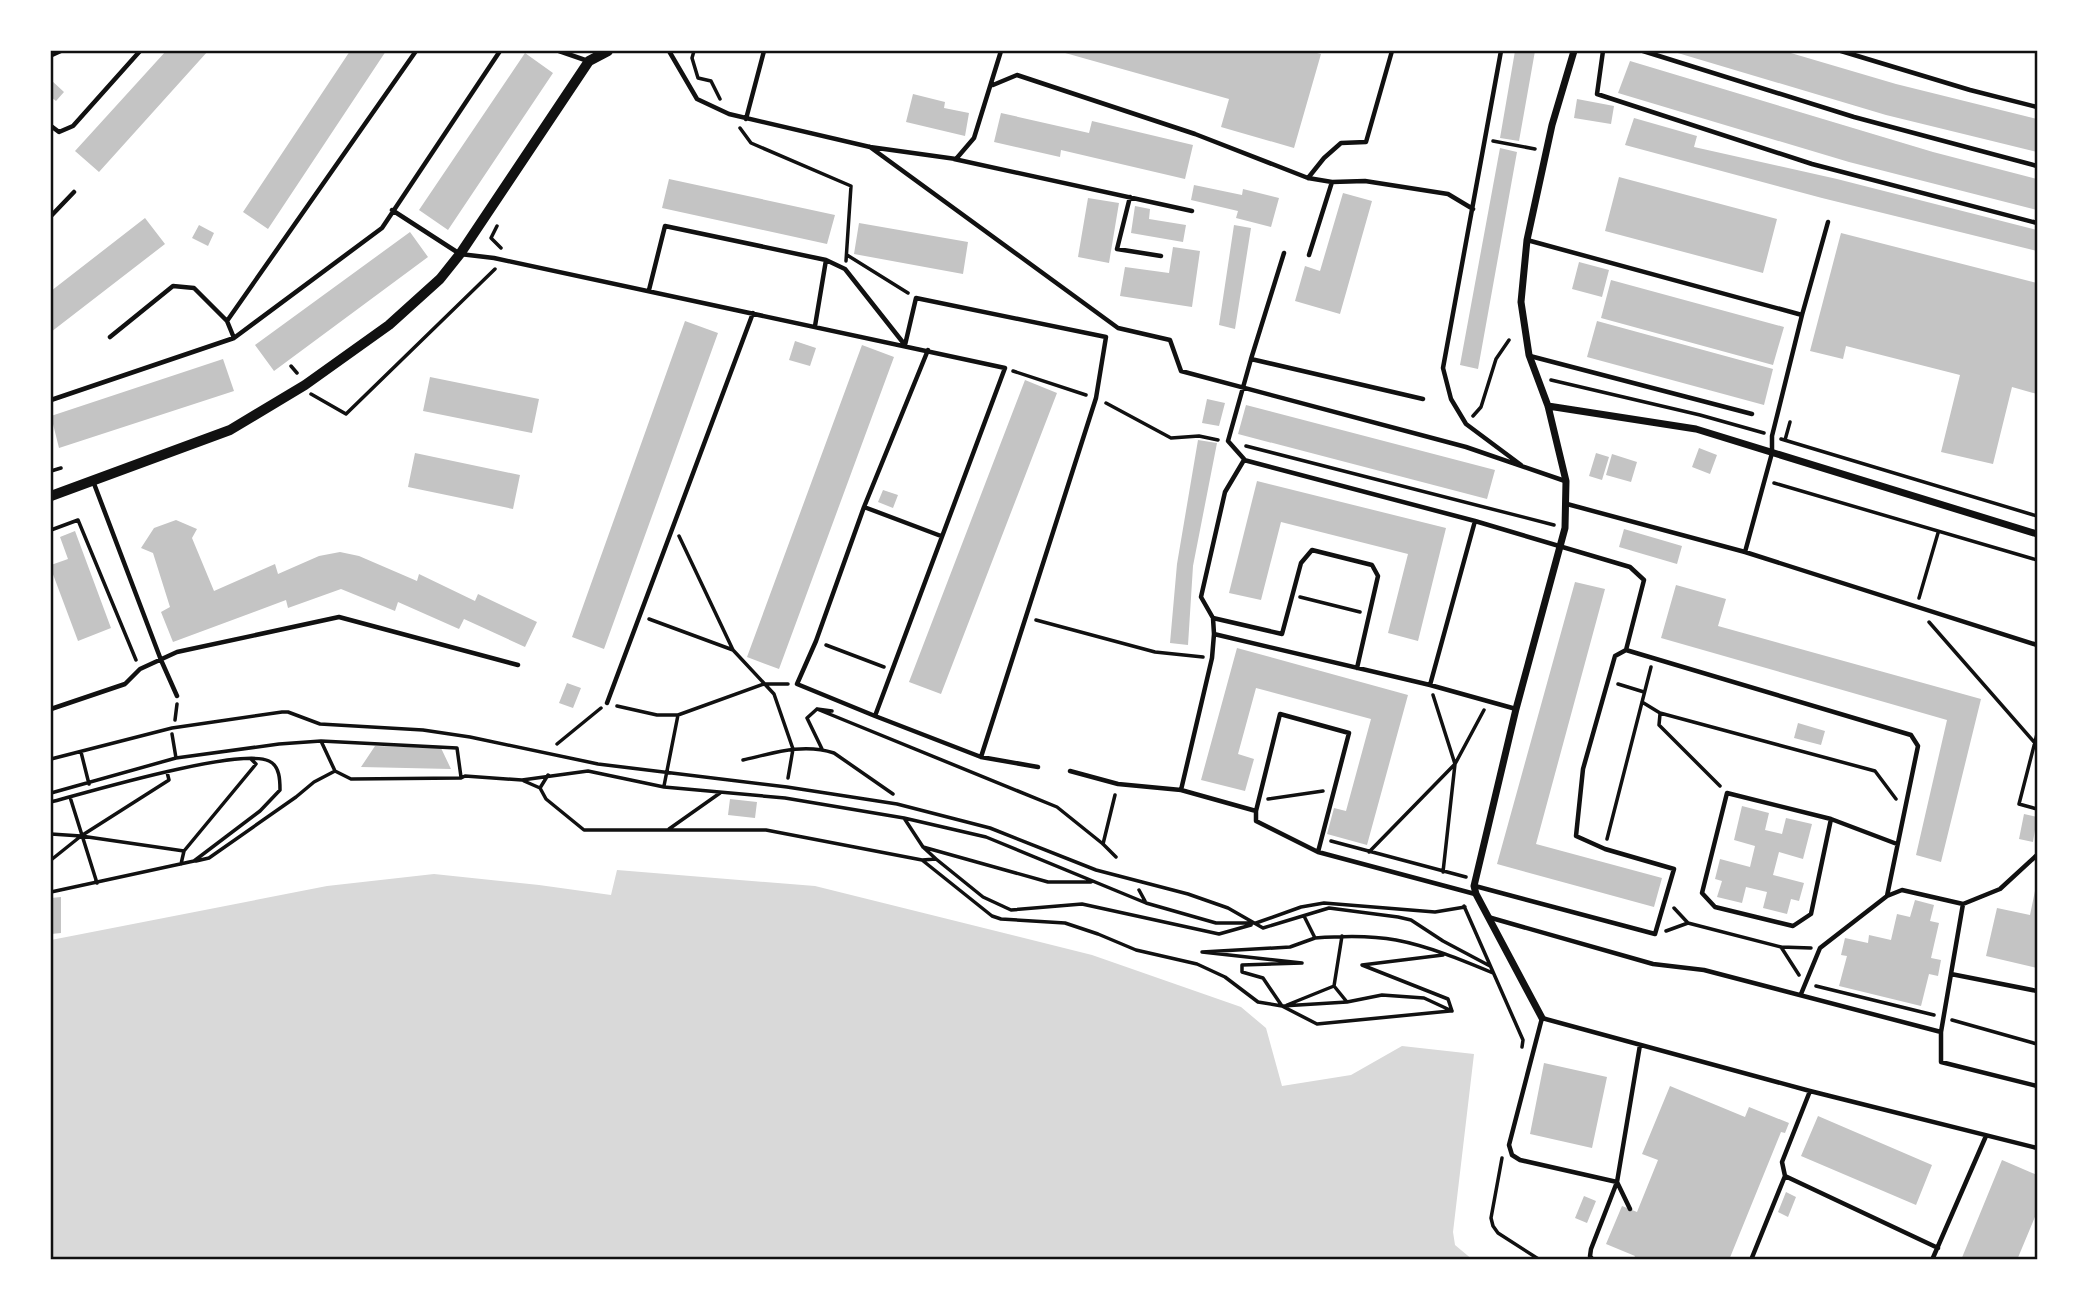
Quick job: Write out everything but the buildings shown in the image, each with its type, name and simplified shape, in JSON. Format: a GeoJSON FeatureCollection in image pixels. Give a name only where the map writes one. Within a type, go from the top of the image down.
{"type":"FeatureCollection","features":[{"type":"Feature","properties":{"kind":"main road"},"geometry":{"type":"LineString","coordinates":[[51,496],[230,430],[305,385],[389,325],[440,279],[460,254],[591,56],[608,51]]}},
{"type":"Feature","properties":{"kind":"street"},"geometry":{"type":"LineString","coordinates":[[1542,1018],[1475,887],[1516,709],[1565,528],[1566,481],[1548,406],[1529,355],[1521,302],[1527,240],[1552,125],[1574,51]]}},
{"type":"Feature","properties":{"kind":"street"},"geometry":{"type":"LineString","coordinates":[[1548,406],[1696,429],[2037,534]]}},
{"type":"Feature","properties":{"kind":"lane"},"geometry":{"type":"LineString","coordinates":[[51,126],[60,132],[73,126],[140,51]]}},
{"type":"Feature","properties":{"kind":"lane"},"geometry":{"type":"LineString","coordinates":[[228,321],[416,51]]}},
{"type":"Feature","properties":{"kind":"lane"},"geometry":{"type":"LineString","coordinates":[[51,400],[234,338],[382,228],[500,51]]}},
{"type":"Feature","properties":{"kind":"lane"},"geometry":{"type":"LineString","coordinates":[[559,51],[591,56]]}},
{"type":"Feature","properties":{"kind":"lane"},"geometry":{"type":"LineString","coordinates":[[669,51],[697,99],[729,114],[870,147],[956,159],[1192,211]]}},
{"type":"Feature","properties":{"kind":"lane"},"geometry":{"type":"LineString","coordinates":[[746,119],[764,51]]}},
{"type":"Feature","properties":{"kind":"lane"},"geometry":{"type":"LineString","coordinates":[[956,159],[974,138],[1001,51]]}},
{"type":"Feature","properties":{"kind":"lane"},"geometry":{"type":"LineString","coordinates":[[1308,178],[1341,143],[1366,142],[1392,51]]}},
{"type":"Feature","properties":{"kind":"lane"},"geometry":{"type":"LineString","coordinates":[[1501,51],[1443,368],[1451,399],[1466,424],[1524,467]]}},
{"type":"Feature","properties":{"kind":"lane"},"geometry":{"type":"LineString","coordinates":[[1603,51],[1597,94],[1812,164],[2037,223]]}},
{"type":"Feature","properties":{"kind":"lane"},"geometry":{"type":"LineString","coordinates":[[1643,51],[1854,117],[2037,166]]}},
{"type":"Feature","properties":{"kind":"lane"},"geometry":{"type":"LineString","coordinates":[[1841,51],[2037,107]]}},
{"type":"Feature","properties":{"kind":"lane"},"geometry":{"type":"LineString","coordinates":[[992,85],[1017,75],[1195,134],[1308,178],[1332,182],[1365,181],[1448,194],[1473,209]]}},
{"type":"Feature","properties":{"kind":"lane"},"geometry":{"type":"LineString","coordinates":[[870,147],[1118,328],[1170,340],[1181,371],[1466,447],[1566,481]]}},
{"type":"Feature","properties":{"kind":"lane"},"geometry":{"type":"LineString","coordinates":[[1309,255],[1332,182]]}},
{"type":"Feature","properties":{"kind":"lane"},"geometry":{"type":"LineString","coordinates":[[51,216],[74,192]]}},
{"type":"Feature","properties":{"kind":"lane"},"geometry":{"type":"LineString","coordinates":[[1130,197],[1117,249],[1161,256]]}},
{"type":"Feature","properties":{"kind":"lane"},"geometry":{"type":"LineString","coordinates":[[392,210],[460,254],[494,258],[649,290],[1005,368],[876,716]]}},
{"type":"Feature","properties":{"kind":"lane"},"geometry":{"type":"LineString","coordinates":[[1745,552],[1772,453],[1772,436],[1802,315],[1828,222]]}},
{"type":"Feature","properties":{"kind":"lane"},"geometry":{"type":"LineString","coordinates":[[649,290],[665,226],[827,260],[845,269],[905,345]]}},
{"type":"Feature","properties":{"kind":"lane"},"geometry":{"type":"LineString","coordinates":[[1527,240],[1802,315]]}},
{"type":"Feature","properties":{"kind":"lane"},"geometry":{"type":"LineString","coordinates":[[1284,253],[1228,441],[1244,460],[1475,521],[1629,567],[1644,580],[1626,650]]}},
{"type":"Feature","properties":{"kind":"lane"},"geometry":{"type":"LineString","coordinates":[[815,326],[827,260]]}},
{"type":"Feature","properties":{"kind":"lane"},"geometry":{"type":"LineString","coordinates":[[110,337],[173,286],[194,288],[228,321],[234,338]]}},
{"type":"Feature","properties":{"kind":"lane"},"geometry":{"type":"LineString","coordinates":[[905,345],[916,298],[1106,337],[1096,398],[981,757]]}},
{"type":"Feature","properties":{"kind":"lane"},"geometry":{"type":"LineString","coordinates":[[607,703],[753,313]]}},
{"type":"Feature","properties":{"kind":"lane"},"geometry":{"type":"LineString","coordinates":[[928,350],[864,507],[816,641],[797,684],[981,757],[1038,767]]}},
{"type":"Feature","properties":{"kind":"lane"},"geometry":{"type":"LineString","coordinates":[[1529,355],[1752,414]]}},
{"type":"Feature","properties":{"kind":"lane"},"geometry":{"type":"LineString","coordinates":[[1251,359],[1423,398]]}},
{"type":"Feature","properties":{"kind":"lane"},"geometry":{"type":"LineString","coordinates":[[1181,790],[1212,658],[1213,618],[1201,597],[1225,492],[1244,460]]}},
{"type":"Feature","properties":{"kind":"lane"},"geometry":{"type":"LineString","coordinates":[[93,480],[177,696]]}},
{"type":"Feature","properties":{"kind":"lane"},"geometry":{"type":"LineString","coordinates":[[1567,504],[1745,552],[2037,645]]}},
{"type":"Feature","properties":{"kind":"lane"},"geometry":{"type":"LineString","coordinates":[[864,507],[941,536]]}},
{"type":"Feature","properties":{"kind":"lane"},"geometry":{"type":"LineString","coordinates":[[1430,685],[1475,521]]}},
{"type":"Feature","properties":{"kind":"lane"},"geometry":{"type":"LineString","coordinates":[[1213,618],[1282,634],[1301,563],[1312,550],[1372,565],[1378,576],[1357,668]]}},
{"type":"Feature","properties":{"kind":"lane"},"geometry":{"type":"LineString","coordinates":[[51,709],[125,684],[140,669],[177,653],[339,617],[519,665]]}},
{"type":"Feature","properties":{"kind":"lane"},"geometry":{"type":"LineString","coordinates":[[1214,634],[1430,685],[1516,709]]}},
{"type":"Feature","properties":{"kind":"lane"},"geometry":{"type":"LineString","coordinates":[[1318,852],[1349,733],[1280,714],[1256,811],[1256,821],[1318,852],[1454,888],[1475,887],[1655,934],[1674,869],[1605,849],[1576,836],[1583,769],[1606,680],[1615,656],[1626,650],[1911,736],[1918,746],[1887,896]]}},
{"type":"Feature","properties":{"kind":"lane"},"geometry":{"type":"LineString","coordinates":[[1070,771],[1118,784],[1181,790],[1256,811]]}},
{"type":"Feature","properties":{"kind":"lane"},"geometry":{"type":"LineString","coordinates":[[1831,819],[1811,914],[1793,926],[1715,907],[1702,893],[1727,793],[1831,819],[1897,844]]}},
{"type":"Feature","properties":{"kind":"lane"},"geometry":{"type":"LineString","coordinates":[[1801,994],[1820,948],[1887,896],[1902,890],[1963,904],[2000,889],[2037,857]]}},
{"type":"Feature","properties":{"kind":"lane"},"geometry":{"type":"LineString","coordinates":[[1963,904],[1941,1032],[1941,1062],[2037,1086]]}},
{"type":"Feature","properties":{"kind":"lane"},"geometry":{"type":"LineString","coordinates":[[1488,917],[1653,964],[1704,970],[1941,1032]]}},
{"type":"Feature","properties":{"kind":"lane"},"geometry":{"type":"LineString","coordinates":[[1951,974],[2037,992]]}},
{"type":"Feature","properties":{"kind":"lane"},"geometry":{"type":"LineString","coordinates":[[1617,1182],[1520,1160],[1512,1155],[1509,1145],[1542,1018],[1810,1091],[2037,1148]]}},
{"type":"Feature","properties":{"kind":"lane"},"geometry":{"type":"LineString","coordinates":[[1593,1260],[1590,1256],[1591,1249],[1617,1182],[1640,1045]]}},
{"type":"Feature","properties":{"kind":"lane"},"geometry":{"type":"LineString","coordinates":[[1751,1260],[1785,1176],[1782,1162],[1810,1091]]}},
{"type":"Feature","properties":{"kind":"lane"},"geometry":{"type":"LineString","coordinates":[[1932,1260],[1986,1136]]}},
{"type":"Feature","properties":{"kind":"lane"},"geometry":{"type":"LineString","coordinates":[[1785,1176],[1938,1248]]}},
{"type":"Feature","properties":{"kind":"lane"},"geometry":{"type":"LineString","coordinates":[[1617,1182],[1630,1209]]}},
{"type":"Feature","properties":{"kind":"path"},"geometry":{"type":"LineString","coordinates":[[51,56],[62,51]]}},
{"type":"Feature","properties":{"kind":"path"},"geometry":{"type":"LineString","coordinates":[[694,51],[692,58],[698,78],[710,81],[729,114],[751,143],[851,186],[845,269]]}},
{"type":"Feature","properties":{"kind":"path"},"geometry":{"type":"LineString","coordinates":[[1486,140],[1535,149]]}},
{"type":"Feature","properties":{"kind":"path"},"geometry":{"type":"LineString","coordinates":[[848,255],[916,298]]}},
{"type":"Feature","properties":{"kind":"path"},"geometry":{"type":"LineString","coordinates":[[292,366],[313,396],[346,414],[496,267]]}},
{"type":"Feature","properties":{"kind":"path"},"geometry":{"type":"LineString","coordinates":[[1466,424],[1481,408],[1496,359],[1510,340]]}},
{"type":"Feature","properties":{"kind":"path"},"geometry":{"type":"LineString","coordinates":[[1005,368],[1096,398],[1171,438],[1199,436],[1228,441],[1565,528]]}},
{"type":"Feature","properties":{"kind":"path"},"geometry":{"type":"LineString","coordinates":[[1785,440],[1790,422]]}},
{"type":"Feature","properties":{"kind":"path"},"geometry":{"type":"LineString","coordinates":[[51,471],[61,468]]}},
{"type":"Feature","properties":{"kind":"path"},"geometry":{"type":"LineString","coordinates":[[1764,480],[2037,560]]}},
{"type":"Feature","properties":{"kind":"path"},"geometry":{"type":"LineString","coordinates":[[51,530],[78,520],[140,669]]}},
{"type":"Feature","properties":{"kind":"path"},"geometry":{"type":"LineString","coordinates":[[674,524],[733,650],[774,694],[793,749],[788,778]]}},
{"type":"Feature","properties":{"kind":"path"},"geometry":{"type":"LineString","coordinates":[[1938,533],[1916,608],[2035,743]]}},
{"type":"Feature","properties":{"kind":"path"},"geometry":{"type":"LineString","coordinates":[[1292,595],[1369,614]]}},
{"type":"Feature","properties":{"kind":"path"},"geometry":{"type":"LineString","coordinates":[[641,616],[733,650]]}},
{"type":"Feature","properties":{"kind":"path"},"geometry":{"type":"LineString","coordinates":[[1025,617],[1155,652],[1212,658]]}},
{"type":"Feature","properties":{"kind":"path"},"geometry":{"type":"LineString","coordinates":[[816,641],[892,670]]}},
{"type":"Feature","properties":{"kind":"path"},"geometry":{"type":"LineString","coordinates":[[1605,849],[1653,658]]}},
{"type":"Feature","properties":{"kind":"path"},"geometry":{"type":"LineString","coordinates":[[1606,680],[1645,693]]}},
{"type":"Feature","properties":{"kind":"path"},"geometry":{"type":"LineString","coordinates":[[557,744],[607,703],[657,715],[678,715],[764,684],[797,684]]}},
{"type":"Feature","properties":{"kind":"path"},"geometry":{"type":"LineString","coordinates":[[1430,685],[1455,764],[1441,884]]}},
{"type":"Feature","properties":{"kind":"path"},"geometry":{"type":"LineString","coordinates":[[175,720],[177,696]]}},
{"type":"Feature","properties":{"kind":"path"},"geometry":{"type":"LineString","coordinates":[[1363,863],[1370,851],[1455,764],[1489,702]]}},
{"type":"Feature","properties":{"kind":"path"},"geometry":{"type":"LineString","coordinates":[[1642,702],[1660,713],[1875,771],[1904,809]]}},
{"type":"Feature","properties":{"kind":"path"},"geometry":{"type":"LineString","coordinates":[[817,709],[1058,807],[1116,857]]}},
{"type":"Feature","properties":{"kind":"path"},"geometry":{"type":"LineString","coordinates":[[51,759],[172,727],[282,712],[329,726],[423,730],[598,764],[787,787],[897,804],[990,828],[1096,870],[1228,908],[1263,928],[1329,908],[1411,920],[1490,966]]}},
{"type":"Feature","properties":{"kind":"path"},"geometry":{"type":"LineString","coordinates":[[1660,713],[1659,725],[1727,793]]}},
{"type":"Feature","properties":{"kind":"path"},"geometry":{"type":"LineString","coordinates":[[664,787],[678,715]]}},
{"type":"Feature","properties":{"kind":"path"},"geometry":{"type":"LineString","coordinates":[[807,718],[823,750]]}},
{"type":"Feature","properties":{"kind":"path"},"geometry":{"type":"LineString","coordinates":[[172,734],[176,758]]}},
{"type":"Feature","properties":{"kind":"path"},"geometry":{"type":"LineString","coordinates":[[2037,734],[2019,804],[2037,809]]}},
{"type":"Feature","properties":{"kind":"path"},"geometry":{"type":"LineString","coordinates":[[321,741],[335,771],[351,779],[465,776],[522,780],[588,771],[664,787],[785,798],[904,818],[986,837],[1146,903],[1216,923],[1256,923]]}},
{"type":"Feature","properties":{"kind":"path"},"geometry":{"type":"LineString","coordinates":[[51,793],[176,758],[321,741],[457,748],[461,778]]}},
{"type":"Feature","properties":{"kind":"path"},"geometry":{"type":"LineString","coordinates":[[743,761],[793,749],[823,750],[834,753],[893,794]]}},
{"type":"Feature","properties":{"kind":"path"},"geometry":{"type":"LineString","coordinates":[[81,751],[89,784]]}},
{"type":"Feature","properties":{"kind":"path"},"geometry":{"type":"LineString","coordinates":[[51,802],[196,765],[251,759],[270,761],[280,778],[280,790],[260,811],[194,861]]}},
{"type":"Feature","properties":{"kind":"path"},"geometry":{"type":"LineString","coordinates":[[181,864],[184,851],[256,764],[251,759]]}},
{"type":"Feature","properties":{"kind":"path"},"geometry":{"type":"LineString","coordinates":[[51,892],[209,858],[314,782],[335,771]]}},
{"type":"Feature","properties":{"kind":"path"},"geometry":{"type":"LineString","coordinates":[[51,860],[81,836],[169,780],[167,772]]}},
{"type":"Feature","properties":{"kind":"path"},"geometry":{"type":"LineString","coordinates":[[540,788],[548,775]]}},
{"type":"Feature","properties":{"kind":"path"},"geometry":{"type":"LineString","coordinates":[[522,780],[540,788],[546,799],[584,830],[766,830],[922,860],[936,859]]}},
{"type":"Feature","properties":{"kind":"path"},"geometry":{"type":"LineString","coordinates":[[1103,844],[1118,784]]}},
{"type":"Feature","properties":{"kind":"path"},"geometry":{"type":"LineString","coordinates":[[1259,800],[1333,790]]}},
{"type":"Feature","properties":{"kind":"path"},"geometry":{"type":"LineString","coordinates":[[668,830],[722,792]]}},
{"type":"Feature","properties":{"kind":"path"},"geometry":{"type":"LineString","coordinates":[[70,797],[96,883]]}},
{"type":"Feature","properties":{"kind":"path"},"geometry":{"type":"LineString","coordinates":[[904,818],[923,847],[936,859],[983,897],[1011,910],[1082,904],[1219,934],[1301,907],[1324,903],[1435,912],[1465,907]]}},
{"type":"Feature","properties":{"kind":"path"},"geometry":{"type":"LineString","coordinates":[[51,834],[184,851]]}},
{"type":"Feature","properties":{"kind":"path"},"geometry":{"type":"LineString","coordinates":[[1321,838],[1443,871],[1475,887]]}},
{"type":"Feature","properties":{"kind":"path"},"geometry":{"type":"LineString","coordinates":[[923,847],[1048,882],[1094,883]]}},
{"type":"Feature","properties":{"kind":"path"},"geometry":{"type":"LineString","coordinates":[[922,860],[992,916],[1001,919],[1065,923],[1136,950],[1197,964],[1224,977],[1258,1002],[1282,1006],[1347,1002],[1382,995],[1424,998],[1452,1011]]}},
{"type":"Feature","properties":{"kind":"path"},"geometry":{"type":"LineString","coordinates":[[1454,888],[1465,907],[1523,1041],[1520,1054]]}},
{"type":"Feature","properties":{"kind":"path"},"geometry":{"type":"LineString","coordinates":[[1139,890],[1146,903]]}},
{"type":"Feature","properties":{"kind":"path"},"geometry":{"type":"LineString","coordinates":[[1666,899],[1688,923],[1781,947],[1820,948]]}},
{"type":"Feature","properties":{"kind":"path"},"geometry":{"type":"LineString","coordinates":[[1304,916],[1315,938]]}},
{"type":"Feature","properties":{"kind":"path"},"geometry":{"type":"LineString","coordinates":[[1657,929],[1665,931],[1688,923]]}},
{"type":"Feature","properties":{"kind":"path"},"geometry":{"type":"LineString","coordinates":[[1342,936],[1334,986],[1347,1002]]}},
{"type":"Feature","properties":{"kind":"path"},"geometry":{"type":"LineString","coordinates":[[1452,1011],[1317,1024],[1282,1006],[1263,978],[1242,972],[1242,965],[1302,962],[1202,952],[1290,947],[1315,938],[1342,936],[1395,940],[1495,974]]}},
{"type":"Feature","properties":{"kind":"path"},"geometry":{"type":"LineString","coordinates":[[1781,947],[1805,983],[1944,1017],[2037,1044]]}},
{"type":"Feature","properties":{"kind":"path"},"geometry":{"type":"LineString","coordinates":[[1445,955],[1362,965],[1448,999],[1452,1011]]}},
{"type":"Feature","properties":{"kind":"path"},"geometry":{"type":"LineString","coordinates":[[1282,1006],[1334,986]]}},
{"type":"Feature","properties":{"kind":"path"},"geometry":{"type":"LineString","coordinates":[[1503,1150],[1491,1218],[1493,1226],[1498,1233],[1540,1260]]}},
{"type":"Feature","properties":{"kind":"shaded area"},"geometry":{"type":"Polygon","coordinates":[[[617,870],[815,886],[1092,955],[1241,1007],[1266,1028],[1282,1086],[1351,1075],[1402,1046],[1474,1054],[1453,1232],[1455,1245],[1473,1260],[51,1260],[51,940],[327,886],[434,874],[611,895],[617,870]]]}}]}
